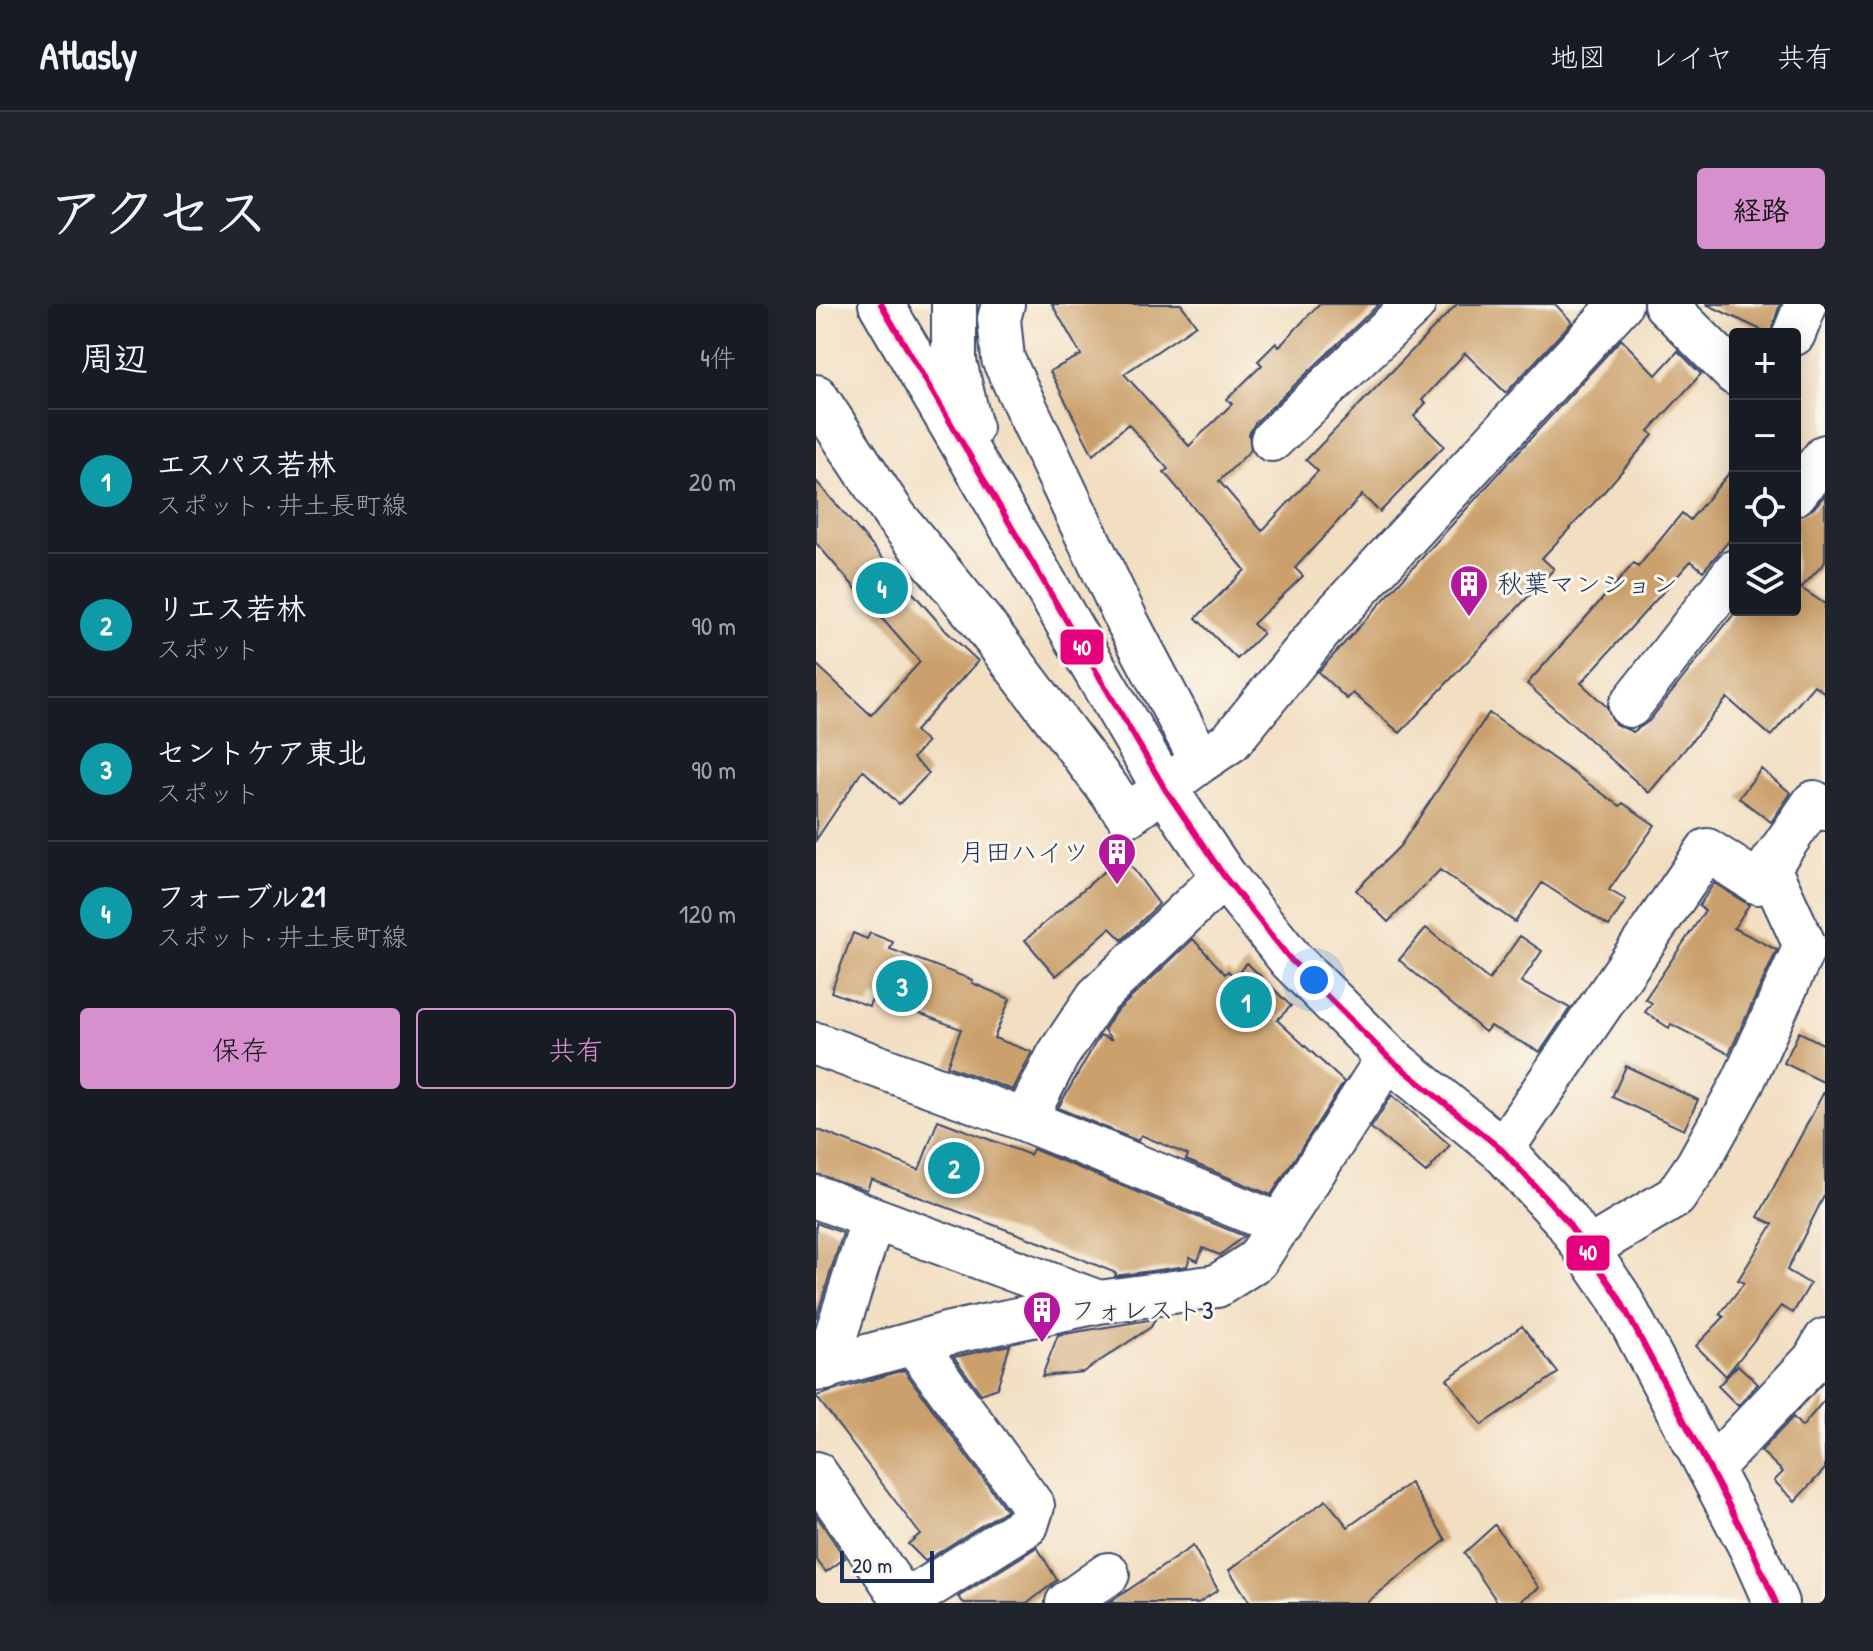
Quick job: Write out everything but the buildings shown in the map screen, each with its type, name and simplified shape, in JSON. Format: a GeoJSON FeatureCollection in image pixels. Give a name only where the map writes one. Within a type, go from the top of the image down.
{"type":"FeatureCollection","features":[{"type":"Feature","properties":{"kind":"main road"},"geometry":{"type":"LineString","coordinates":[[881,304],[1165,789],[1224,876],[1291,960],[1388,1057],[1502,1150],[1566,1220],[1618,1296],[1751,1547],[1776,1603]]}},
{"type":"Feature","properties":{"kind":"main road"},"geometry":{"type":"LineString","coordinates":[[954,304],[954,362],[983,478]]}},
{"type":"Feature","properties":{"kind":"street"},"geometry":{"type":"LineString","coordinates":[[1003,304],[999,319],[1003,359],[1128,623],[1201,761]]}},
{"type":"Feature","properties":{"kind":"street"},"geometry":{"type":"LineString","coordinates":[[1272,440],[1414,304]]}},
{"type":"Feature","properties":{"kind":"street"},"geometry":{"type":"LineString","coordinates":[[816,396],[895,516],[981,621],[1128,815],[1231,741],[1328,622],[1621,304]]}},
{"type":"Feature","properties":{"kind":"street"},"geometry":{"type":"LineString","coordinates":[[1665,304],[1729,368]]}},
{"type":"Feature","properties":{"kind":"street"},"geometry":{"type":"LineString","coordinates":[[1796,328],[1806,304]]}},
{"type":"Feature","properties":{"kind":"street"},"geometry":{"type":"LineString","coordinates":[[1801,441],[1808,449],[1825,456],[1801,486]]}},
{"type":"Feature","properties":{"kind":"street"},"geometry":{"type":"LineString","coordinates":[[1630,706],[1729,579]]}},
{"type":"Feature","properties":{"kind":"street"},"geometry":{"type":"LineString","coordinates":[[1502,1150],[1707,850],[1758,883],[1814,802],[1825,809]]}},
{"type":"Feature","properties":{"kind":"street"},"geometry":{"type":"LineString","coordinates":[[1586,1250],[1675,1197],[1697,1165],[1743,1082],[1805,946],[1769,868]]}},
{"type":"Feature","properties":{"kind":"street"},"geometry":{"type":"LineString","coordinates":[[1025,1120],[1058,1055],[1097,997],[1224,876]]}},
{"type":"Feature","properties":{"kind":"street"},"geometry":{"type":"LineString","coordinates":[[816,1044],[1025,1120],[1281,1225]]}},
{"type":"Feature","properties":{"kind":"street"},"geometry":{"type":"LineString","coordinates":[[821,1369],[914,1343],[1099,1302],[1217,1286],[1257,1260],[1388,1057]]}},
{"type":"Feature","properties":{"kind":"street"},"geometry":{"type":"LineString","coordinates":[[816,1197],[1099,1302]]}},
{"type":"Feature","properties":{"kind":"street"},"geometry":{"type":"LineString","coordinates":[[821,1369],[873,1219]]}},
{"type":"Feature","properties":{"kind":"street"},"geometry":{"type":"LineString","coordinates":[[1710,1470],[1814,1360],[1825,1340]]}},
{"type":"Feature","properties":{"kind":"street"},"geometry":{"type":"LineString","coordinates":[[816,1473],[905,1602],[1027,1525],[1033,1506],[914,1343]]}},
{"type":"Feature","properties":{"kind":"street"},"geometry":{"type":"LineString","coordinates":[[1067,1603],[1108,1574]]}},
{"type":"Feature","properties":{"kind":"transit line","name":"40"},"geometry":{"type":"LineString","coordinates":[[881,304],[1165,789],[1224,876],[1291,960],[1388,1057],[1502,1150],[1566,1220],[1618,1296],[1751,1547],[1776,1603]]}},
{"type":"Feature","properties":{"kind":"place","name":"フォーブル21"},"geometry":{"type":"Point","coordinates":[882,588]}},
{"type":"Feature","properties":{"kind":"place","name":"秋葉マンション"},"geometry":{"type":"Point","coordinates":[1469,618]}},
{"type":"Feature","properties":{"kind":"place","name":"月田ハイツ"},"geometry":{"type":"Point","coordinates":[1117,886]}},
{"type":"Feature","properties":{"kind":"place","name":"セントケア東北"},"geometry":{"type":"Point","coordinates":[902,986]}},
{"type":"Feature","properties":{"kind":"place","name":"エスパス若林"},"geometry":{"type":"Point","coordinates":[1246,1002]}},
{"type":"Feature","properties":{"kind":"place","name":"リエス若林"},"geometry":{"type":"Point","coordinates":[954,1168]}},
{"type":"Feature","properties":{"kind":"place","name":"フォレスト3"},"geometry":{"type":"Point","coordinates":[1042,1344]}}]}
